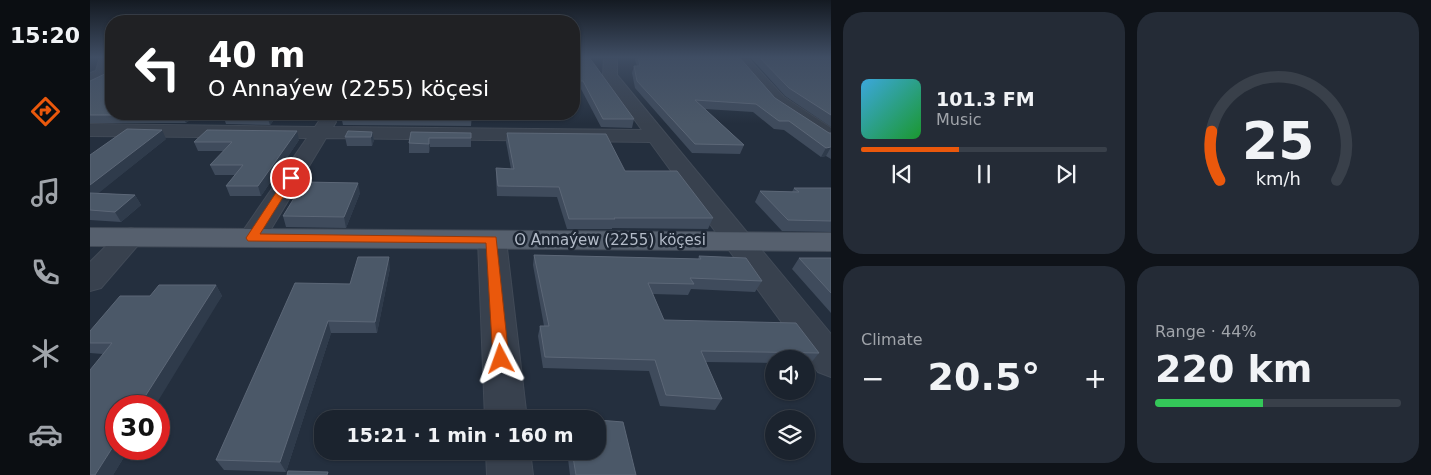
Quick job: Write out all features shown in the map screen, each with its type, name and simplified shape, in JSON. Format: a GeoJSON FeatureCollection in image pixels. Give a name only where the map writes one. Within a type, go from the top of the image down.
{"type":"FeatureCollection","features":[{"type":"Feature","properties":{"kind":"main road","name":"O Annaýew (2255) köçesi"},"geometry":{"type":"LineString","coordinates":[[90,237],[831,242]]}},
{"type":"Feature","properties":{"kind":"street"},"geometry":{"type":"LineString","coordinates":[[612,79],[831,361]]}},
{"type":"Feature","properties":{"kind":"street"},"geometry":{"type":"LineString","coordinates":[[758,79],[778,101],[831,136]]}},
{"type":"Feature","properties":{"kind":"street"},"geometry":{"type":"LineString","coordinates":[[158,131],[173,120]]}},
{"type":"Feature","properties":{"kind":"street"},"geometry":{"type":"LineString","coordinates":[[252,238],[328,120]]}},
{"type":"Feature","properties":{"kind":"street"},"geometry":{"type":"LineString","coordinates":[[485,120],[485,134]]}},
{"type":"Feature","properties":{"kind":"street"},"geometry":{"type":"LineString","coordinates":[[90,130],[657,136]]}},
{"type":"Feature","properties":{"kind":"street"},"geometry":{"type":"LineString","coordinates":[[90,280],[131,237]]}},
{"type":"Feature","properties":{"kind":"street"},"geometry":{"type":"LineString","coordinates":[[492,240],[505,410]]}},
{"type":"Feature","properties":{"kind":"street"},"geometry":{"type":"LineString","coordinates":[[509,460],[510,475]]}},
{"type":"Feature","properties":{"kind":"building"},"geometry":{"type":"Polygon","coordinates":[[[105,79],[105,115],[90,115],[90,81],[105,79]]]}},
{"type":"Feature","properties":{"kind":"building"},"geometry":{"type":"Polygon","coordinates":[[[580,79],[605,79],[634,119],[603,119],[583,81],[580,81],[580,79]]]}},
{"type":"Feature","properties":{"kind":"building"},"geometry":{"type":"Polygon","coordinates":[[[637,79],[758,79],[775,98],[831,133],[831,147],[826,148],[789,121],[779,121],[756,104],[695,100],[744,145],[695,144],[637,79]]]}},
{"type":"Feature","properties":{"kind":"building"},"geometry":{"type":"Polygon","coordinates":[[[780,79],[831,79],[831,115],[789,88],[780,79]]]}},
{"type":"Feature","properties":{"kind":"building"},"geometry":{"type":"Polygon","coordinates":[[[127,129],[162,130],[90,185],[90,155],[127,129]]]}},
{"type":"Feature","properties":{"kind":"building"},"geometry":{"type":"Polygon","coordinates":[[[207,130],[297,131],[258,186],[226,186],[243,165],[210,165],[232,142],[194,142],[207,130]]]}},
{"type":"Feature","properties":{"kind":"building"},"geometry":{"type":"Polygon","coordinates":[[[348,131],[372,132],[371,137],[345,137],[348,131]]]}},
{"type":"Feature","properties":{"kind":"building"},"geometry":{"type":"Polygon","coordinates":[[[411,132],[471,133],[471,138],[429,138],[429,144],[409,143],[411,132]]]}},
{"type":"Feature","properties":{"kind":"building"},"geometry":{"type":"Polygon","coordinates":[[[507,133],[606,134],[625,171],[677,171],[713,218],[569,219],[559,187],[498,186],[496,168],[514,169],[507,133]]]}},
{"type":"Feature","properties":{"kind":"building"},"geometry":{"type":"Polygon","coordinates":[[[304,182],[358,183],[344,217],[283,216],[304,182]]]}},
{"type":"Feature","properties":{"kind":"building"},"geometry":{"type":"Polygon","coordinates":[[[794,188],[831,188],[831,221],[788,220],[760,191],[799,192],[794,188]]]}},
{"type":"Feature","properties":{"kind":"building"},"geometry":{"type":"Polygon","coordinates":[[[90,193],[135,195],[115,212],[90,210],[90,193]]]}},
{"type":"Feature","properties":{"kind":"building"},"geometry":{"type":"Polygon","coordinates":[[[534,255],[701,259],[699,256],[746,258],[762,281],[690,278],[694,284],[648,283],[664,320],[796,323],[819,353],[815,353],[815,350],[765,350],[765,352],[701,351],[722,399],[666,395],[655,360],[545,357],[540,326],[549,326],[534,255]]]}},
{"type":"Feature","properties":{"kind":"building"},"geometry":{"type":"Polygon","coordinates":[[[358,257],[389,257],[375,322],[328,321],[280,462],[216,460],[295,283],[350,284],[358,257]]]}},
{"type":"Feature","properties":{"kind":"building"},"geometry":{"type":"Polygon","coordinates":[[[799,258],[831,258],[831,293],[799,258]]]}},
{"type":"Feature","properties":{"kind":"building"},"geometry":{"type":"Polygon","coordinates":[[[159,285],[216,285],[146,395],[105,395],[105,459],[95,475],[90,475],[90,370],[112,343],[90,343],[90,331],[120,296],[150,296],[159,285]]]}},
{"type":"Feature","properties":{"kind":"building"},"geometry":{"type":"Polygon","coordinates":[[[606,421],[623,422],[636,475],[576,475],[574,460],[606,460],[606,421]]]}},
{"type":"Feature","properties":{"kind":"building"},"geometry":{"type":"Polygon","coordinates":[[[288,471],[328,472],[327,475],[287,475],[288,471]]]}},
{"type":"Feature","properties":{"kind":"route"},"geometry":{"type":"LineString","coordinates":[[291,178],[252,238],[492,240],[501,359]]}}]}
